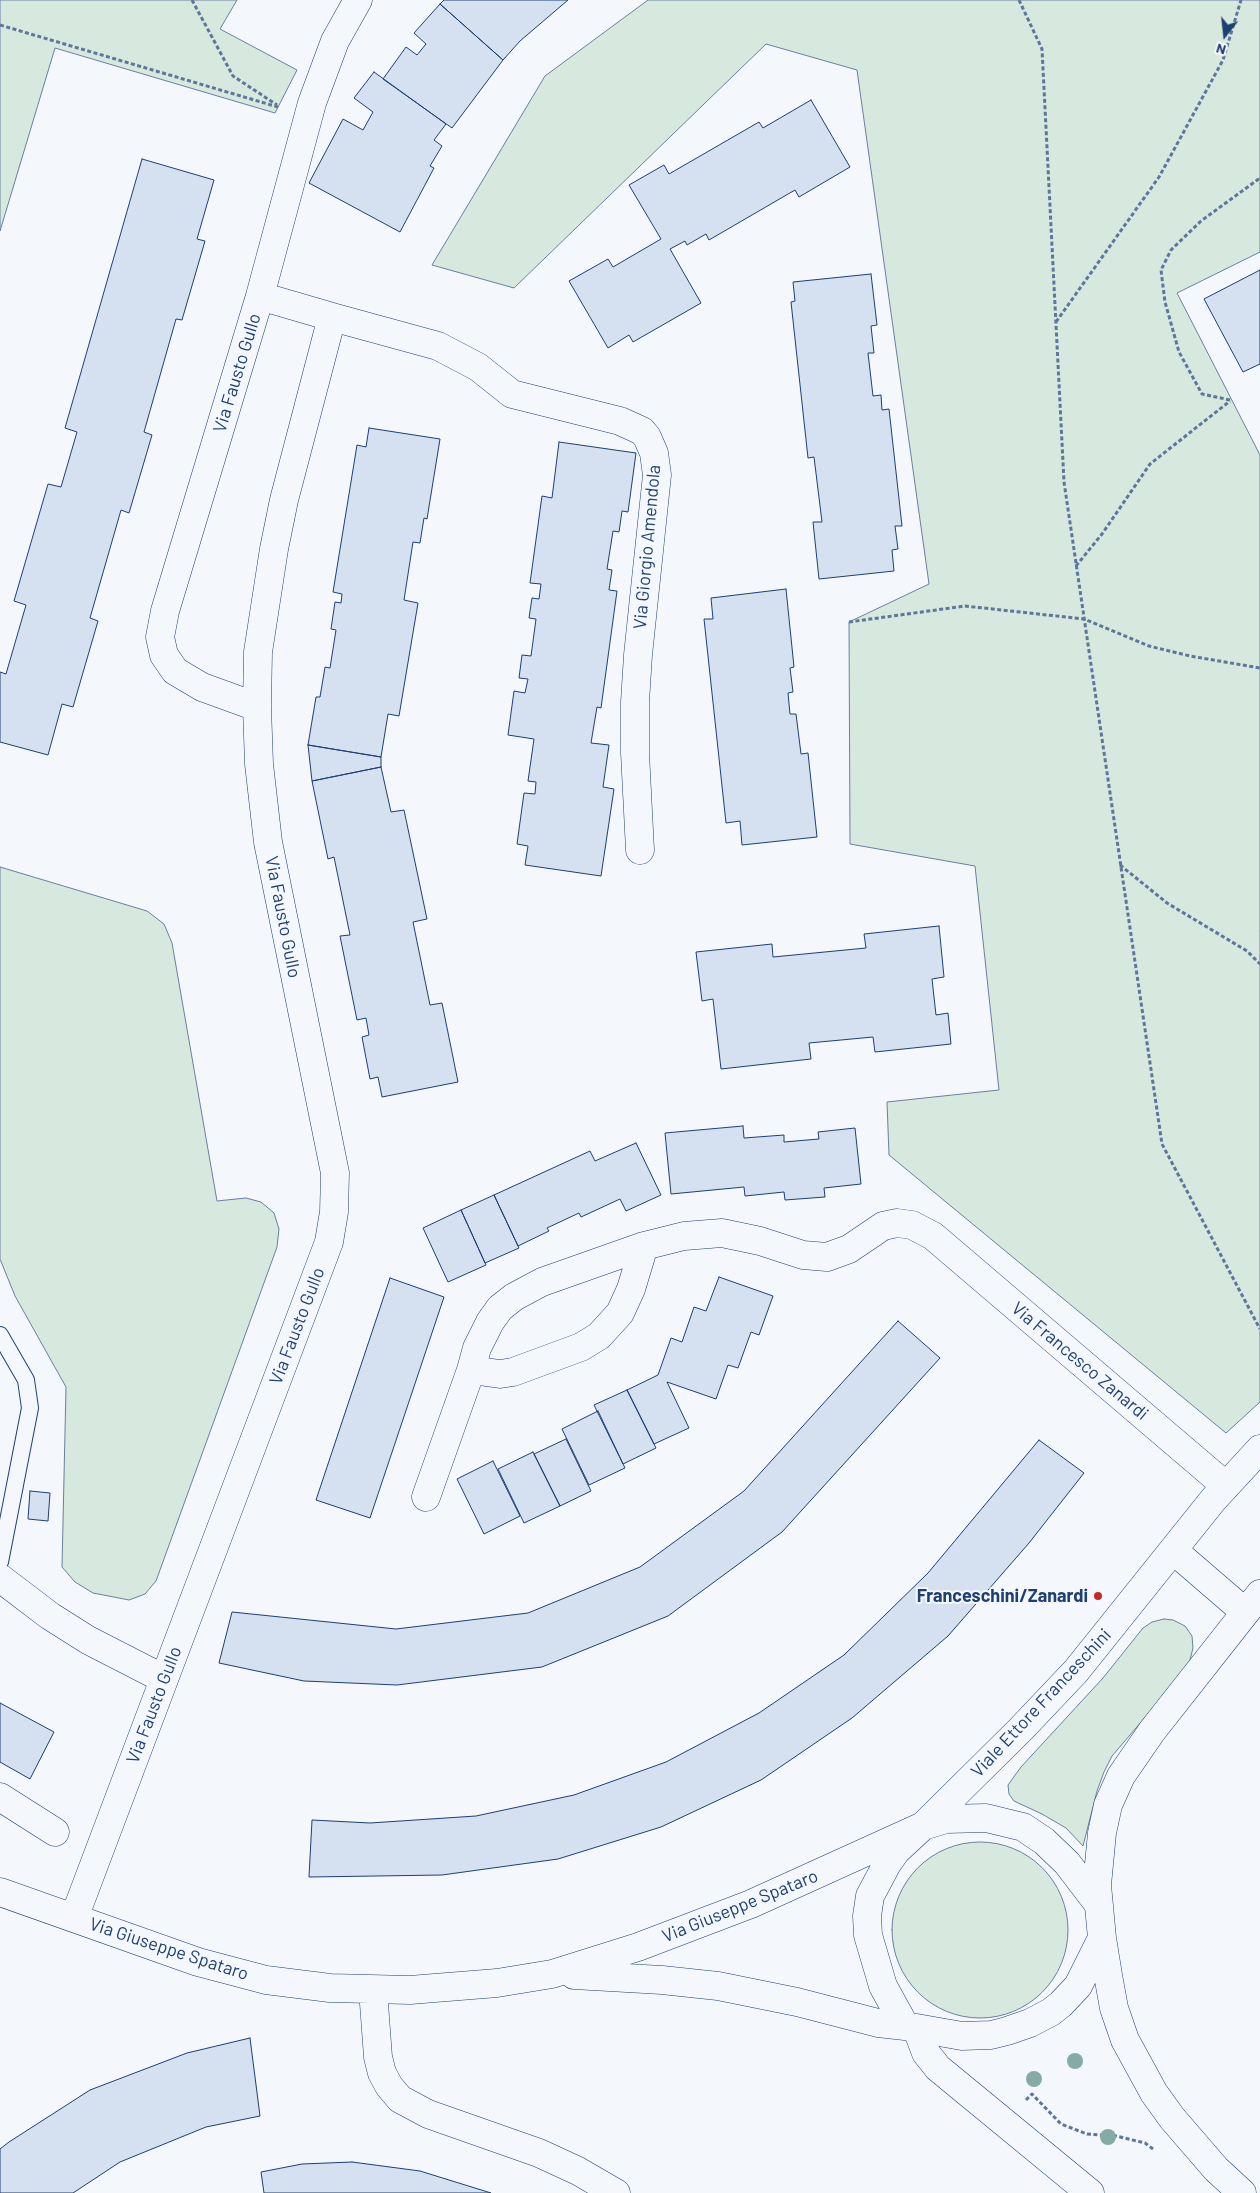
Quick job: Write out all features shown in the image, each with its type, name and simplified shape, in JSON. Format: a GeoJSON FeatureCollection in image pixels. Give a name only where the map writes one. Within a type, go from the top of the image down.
{"type":"FeatureCollection","features":[{"type":"Feature","properties":{"kind":"street"},"geometry":{"type":"LineString","coordinates":[[260,296],[312,103],[335,41],[358,0]]}},
{"type":"Feature","properties":{"kind":"street","name":"Via Fausto Gullo"},"geometry":{"type":"LineString","coordinates":[[74,1918],[328,1242],[334,1212],[334,1173],[268,842],[259,764],[257,707],[258,652],[274,549],[284,500],[332,317],[260,296],[163,617],[160,638],[164,655],[175,671],[193,683],[257,707]]}},
{"type":"Feature","properties":{"kind":"street","name":"Via Giorgio Amendola"},"geometry":{"type":"LineString","coordinates":[[332,317],[438,346],[478,366],[512,394],[620,422],[642,431],[647,436],[654,453],[657,475],[638,655],[635,702],[635,753],[640,850]]}},
{"type":"Feature","properties":{"kind":"street","name":"Via Francesco Zanardi"},"geometry":{"type":"LineString","coordinates":[[426,1497],[477,1348],[490,1322],[500,1308],[514,1297],[542,1282],[644,1246],[684,1236],[722,1234],[760,1241],[797,1254],[817,1258],[838,1254],[883,1226],[897,1223],[912,1225],[933,1236],[1226,1486]]}},
{"type":"Feature","properties":{"kind":"street"},"geometry":{"type":"LineString","coordinates":[[471,1370],[500,1374],[513,1372],[581,1347],[599,1336],[610,1325],[623,1306],[631,1289],[644,1246]]}},
{"type":"Feature","properties":{"kind":"street","name":"Viale Ettore Franceschini"},"geometry":{"type":"LineString","coordinates":[[1090,2193],[938,2068],[926,2053],[911,2028],[891,2003],[878,1972],[868,1935],[866,1916],[870,1896],[886,1864],[902,1844],[923,1826],[1021,1729],[1076,1671],[1172,1550],[1260,1449]]}},
{"type":"Feature","properties":{"kind":"street"},"geometry":{"type":"LineString","coordinates":[[1172,1550],[1252,1603],[1142,1744],[1121,1776],[1108,1805],[1102,1833],[1097,1885],[1102,1938],[1114,2008],[1125,2040],[1140,2071],[1154,2093],[1192,2143],[1242,2193]]}},
{"type":"Feature","properties":{"kind":"street"},"geometry":{"type":"LineString","coordinates":[[0,1578],[50,1616],[88,1640],[164,1679]]}},
{"type":"Feature","properties":{"kind":"street"},"geometry":{"type":"LineString","coordinates":[[0,1797],[55,1832]]}},
{"type":"Feature","properties":{"kind":"street"},"geometry":{"type":"LineString","coordinates":[[923,1826],[946,1819],[973,1817],[1000,1820],[1023,1827],[1044,1841],[1067,1863],[1099,1905]]}},
{"type":"Feature","properties":{"kind":"street","name":"Via Giuseppe Spataro"},"geometry":{"type":"LineString","coordinates":[[0,1892],[198,1962],[237,1973],[306,1985],[373,1990],[410,1990],[464,1986],[552,1974],[654,1942],[751,1904],[923,1826]]}},
{"type":"Feature","properties":{"kind":"street","name":"Via Giuseppe Spataro"},"geometry":{"type":"LineString","coordinates":[[552,1974],[710,1984],[775,1996],[878,2023],[962,2036],[991,2034],[1019,2027],[1042,2017],[1061,2004],[1078,1986],[1102,1938]]}},
{"type":"Feature","properties":{"kind":"street"},"geometry":{"type":"LineString","coordinates":[[373,1990],[378,2057],[386,2079],[400,2099],[447,2121],[539,2153],[578,2171],[616,2193]]}},
{"type":"Feature","properties":{"kind":"lane"},"geometry":{"type":"LineString","coordinates":[[0,1335],[26,1380],[30,1408],[0,1562]]}},
{"type":"Feature","properties":{"kind":"path"},"geometry":{"type":"LineString","coordinates":[[0,25],[282,108],[233,76],[192,0]]}},
{"type":"Feature","properties":{"kind":"path"},"geometry":{"type":"LineString","coordinates":[[1019,0],[1042,49],[1064,482],[1162,1144],[1260,1329]]}},
{"type":"Feature","properties":{"kind":"path"},"geometry":{"type":"LineString","coordinates":[[1056,322],[1159,178],[1223,60],[1241,0]]}},
{"type":"Feature","properties":{"kind":"path"},"geometry":{"type":"LineString","coordinates":[[1076,566],[1102,534],[1150,464],[1230,400],[1202,394],[1188,369],[1179,352],[1165,302],[1161,270],[1170,250],[1201,221],[1260,178]]}},
{"type":"Feature","properties":{"kind":"path"},"geometry":{"type":"LineString","coordinates":[[849,622],[965,606],[1084,619],[1149,646],[1190,656],[1260,668]]}},
{"type":"Feature","properties":{"kind":"path"},"geometry":{"type":"LineString","coordinates":[[1120,865],[1167,903],[1247,951],[1260,964]]}},
{"type":"Feature","properties":{"kind":"path"},"geometry":{"type":"LineString","coordinates":[[1005,2122],[1032,2094],[1062,2124],[1087,2134],[1116,2136],[1145,2142],[1158,2152]]}},
{"type":"Feature","properties":{"kind":"shaded area"},"geometry":{"type":"Polygon","coordinates":[[[0,0],[237,0],[220,29],[297,70],[275,113],[55,48],[0,231],[0,0]]]}},
{"type":"Feature","properties":{"kind":"shaded area"},"geometry":{"type":"Polygon","coordinates":[[[648,0],[1260,0],[1260,252],[1177,293],[1260,455],[1260,1402],[1226,1433],[889,1155],[887,1102],[999,1090],[975,866],[850,844],[849,622],[929,584],[857,70],[766,44],[514,288],[432,265],[545,76],[648,0]]]}},
{"type":"Feature","properties":{"kind":"shaded area"},"geometry":{"type":"Polygon","coordinates":[[[0,867],[147,911],[164,924],[172,943],[217,1201],[246,1198],[261,1202],[274,1213],[279,1229],[277,1247],[156,1581],[145,1594],[129,1600],[93,1593],[75,1582],[62,1567],[66,1387],[15,1296],[0,1259],[0,867]]]}},
{"type":"Feature","properties":{"kind":"shaded area"},"geometry":{"type":"Polygon","coordinates":[[[1164,1619],[1173,1620],[1185,1626],[1192,1636],[1193,1648],[1190,1660],[1184,1672],[1112,1756],[1097,1791],[1083,1846],[1066,1828],[1014,1801],[1009,1794],[1008,1785],[1021,1767],[1103,1678],[1143,1628],[1152,1622],[1164,1619]]]}},
{"type":"Feature","properties":{"kind":"shaded area"},"geometry":{"type":"Polygon","coordinates":[[[980,1842],[1014,1849],[1036,1862],[1048,1874],[1061,1896],[1068,1930],[1061,1964],[1048,1986],[1036,1998],[1014,2011],[980,2018],[946,2011],[924,1998],[912,1986],[899,1964],[892,1930],[899,1896],[912,1874],[924,1862],[946,1849],[980,1842]]]}},
{"type":"Feature","properties":{"kind":"building"},"geometry":{"type":"Polygon","coordinates":[[[444,0],[568,0],[520,41],[503,60],[440,4],[444,0]]]}},
{"type":"Feature","properties":{"kind":"building"},"geometry":{"type":"Polygon","coordinates":[[[440,4],[503,60],[452,128],[383,79],[406,47],[417,55],[426,44],[414,33],[440,4]]]}},
{"type":"Feature","properties":{"kind":"building"},"geometry":{"type":"Polygon","coordinates":[[[374,72],[446,124],[434,140],[442,146],[430,166],[434,168],[400,232],[309,183],[343,119],[363,130],[373,112],[354,98],[374,72]]]}},
{"type":"Feature","properties":{"kind":"building"},"geometry":{"type":"Polygon","coordinates":[[[811,100],[850,167],[799,197],[795,190],[709,240],[706,234],[687,245],[685,241],[670,249],[701,303],[633,342],[629,335],[608,348],[569,281],[608,259],[613,267],[661,239],[629,185],[664,165],[669,174],[759,122],[763,128],[811,100]]]}},
{"type":"Feature","properties":{"kind":"building"},"geometry":{"type":"Polygon","coordinates":[[[142,159],[214,180],[197,239],[205,241],[182,320],[176,319],[144,432],[152,435],[129,513],[121,510],[90,618],[98,621],[73,707],[62,704],[48,755],[0,742],[0,672],[6,674],[26,605],[14,601],[48,484],[61,487],[77,432],[65,428],[142,159]]]}},
{"type":"Feature","properties":{"kind":"building"},"geometry":{"type":"Polygon","coordinates":[[[1260,270],[1260,364],[1243,372],[1204,299],[1260,270]]]}},
{"type":"Feature","properties":{"kind":"building"},"geometry":{"type":"Polygon","coordinates":[[[871,274],[877,325],[871,326],[874,353],[868,353],[873,396],[881,395],[882,410],[889,409],[902,526],[895,526],[898,549],[892,550],[894,571],[819,579],[813,522],[822,522],[814,457],[808,458],[791,302],[795,301],[793,282],[871,274]]]}},
{"type":"Feature","properties":{"kind":"building"},"geometry":{"type":"Polygon","coordinates":[[[369,428],[440,439],[427,519],[424,518],[420,543],[413,542],[404,600],[418,603],[399,716],[388,714],[381,757],[308,745],[316,697],[320,697],[325,667],[330,668],[336,630],[331,629],[335,602],[341,603],[342,594],[333,592],[357,445],[366,447],[369,428]]]}},
{"type":"Feature","properties":{"kind":"building"},"geometry":{"type":"Polygon","coordinates":[[[559,442],[636,453],[628,512],[622,511],[619,532],[613,531],[607,569],[612,570],[609,590],[617,591],[601,708],[597,707],[591,743],[609,745],[603,787],[614,789],[601,876],[525,865],[528,846],[517,844],[524,793],[535,794],[536,782],[528,781],[534,739],[508,735],[514,691],[525,693],[528,679],[519,678],[522,655],[531,656],[536,619],[529,618],[532,598],[539,599],[541,584],[530,583],[542,496],[552,498],[559,442]]]}},
{"type":"Feature","properties":{"kind":"building"},"geometry":{"type":"Polygon","coordinates":[[[786,589],[794,667],[790,668],[793,692],[788,693],[790,714],[796,714],[801,754],[808,753],[817,837],[742,845],[740,821],[726,823],[704,619],[713,619],[711,598],[786,589]]]}},
{"type":"Feature","properties":{"kind":"building"},"geometry":{"type":"Polygon","coordinates":[[[308,745],[381,757],[381,767],[312,781],[308,745]]]}},
{"type":"Feature","properties":{"kind":"building"},"geometry":{"type":"Polygon","coordinates":[[[381,767],[391,812],[404,810],[427,919],[413,922],[430,1005],[442,1003],[458,1082],[382,1097],[378,1077],[370,1079],[362,1037],[369,1035],[366,1018],[357,1020],[340,936],[350,935],[334,857],[328,859],[312,781],[381,767]]]}},
{"type":"Feature","properties":{"kind":"building"},"geometry":{"type":"Polygon","coordinates":[[[939,926],[944,977],[932,979],[936,1015],[948,1013],[951,1044],[875,1052],[873,1037],[809,1043],[811,1059],[721,1069],[713,999],[702,1001],[696,952],[772,944],[773,957],[866,948],[864,934],[939,926]]]}},
{"type":"Feature","properties":{"kind":"building"},"geometry":{"type":"Polygon","coordinates":[[[743,1126],[744,1138],[784,1135],[784,1142],[819,1139],[818,1132],[855,1128],[861,1184],[824,1188],[825,1197],[785,1200],[784,1192],[745,1196],[744,1187],[671,1194],[665,1133],[743,1126]]]}},
{"type":"Feature","properties":{"kind":"building"},"geometry":{"type":"Polygon","coordinates":[[[636,1143],[661,1195],[626,1211],[620,1199],[581,1217],[579,1213],[547,1228],[549,1231],[518,1246],[494,1195],[590,1151],[595,1161],[636,1143]]]}},
{"type":"Feature","properties":{"kind":"building"},"geometry":{"type":"Polygon","coordinates":[[[494,1195],[519,1248],[485,1263],[461,1210],[494,1195]]]}},
{"type":"Feature","properties":{"kind":"building"},"geometry":{"type":"Polygon","coordinates":[[[461,1210],[486,1265],[448,1282],[423,1228],[461,1210]]]}},
{"type":"Feature","properties":{"kind":"building"},"geometry":{"type":"Polygon","coordinates":[[[719,1277],[773,1296],[759,1335],[751,1332],[738,1368],[728,1365],[716,1399],[667,1382],[689,1428],[654,1444],[627,1390],[658,1375],[671,1338],[682,1342],[694,1307],[706,1311],[719,1277]]]}},
{"type":"Feature","properties":{"kind":"building"},"geometry":{"type":"Polygon","coordinates":[[[390,1278],[444,1297],[370,1518],[316,1500],[390,1278]]]}},
{"type":"Feature","properties":{"kind":"building"},"geometry":{"type":"Polygon","coordinates":[[[898,1321],[940,1358],[782,1532],[668,1616],[542,1667],[397,1685],[304,1681],[219,1663],[232,1612],[396,1629],[528,1613],[640,1567],[744,1491],[898,1321]]]}},
{"type":"Feature","properties":{"kind":"building"},"geometry":{"type":"Polygon","coordinates":[[[627,1390],[656,1448],[623,1464],[594,1405],[627,1390]]]}},
{"type":"Feature","properties":{"kind":"building"},"geometry":{"type":"Polygon","coordinates":[[[598,1411],[625,1468],[589,1485],[562,1429],[598,1411]]]}},
{"type":"Feature","properties":{"kind":"building"},"geometry":{"type":"Polygon","coordinates":[[[566,1439],[591,1491],[560,1506],[534,1454],[566,1439]]]}},
{"type":"Feature","properties":{"kind":"building"},"geometry":{"type":"Polygon","coordinates":[[[1039,1440],[1084,1473],[1029,1543],[948,1636],[852,1718],[761,1780],[661,1827],[558,1859],[442,1875],[309,1877],[312,1820],[370,1823],[476,1816],[574,1795],[666,1762],[759,1713],[844,1655],[928,1573],[1039,1440]]]}},
{"type":"Feature","properties":{"kind":"building"},"geometry":{"type":"Polygon","coordinates":[[[533,1452],[560,1506],[524,1523],[498,1469],[533,1452]]]}},
{"type":"Feature","properties":{"kind":"building"},"geometry":{"type":"Polygon","coordinates":[[[493,1461],[520,1516],[484,1534],[457,1479],[493,1461]]]}},
{"type":"Feature","properties":{"kind":"building"},"geometry":{"type":"Polygon","coordinates":[[[30,1491],[50,1493],[48,1521],[28,1519],[30,1491]]]}},
{"type":"Feature","properties":{"kind":"building"},"geometry":{"type":"Polygon","coordinates":[[[0,1703],[54,1732],[30,1779],[0,1762],[0,1703]]]}},
{"type":"Feature","properties":{"kind":"building"},"geometry":{"type":"Polygon","coordinates":[[[250,2038],[260,2116],[206,2127],[120,2162],[73,2193],[0,2193],[0,2149],[90,2090],[187,2053],[250,2038]]]}},
{"type":"Feature","properties":{"kind":"building"},"geometry":{"type":"Polygon","coordinates":[[[352,2162],[420,2171],[491,2193],[264,2193],[261,2172],[302,2164],[352,2162]]]}},
{"type":"Feature","properties":{"kind":"place","name":"Franceschini/Zanardi"},"geometry":{"type":"Point","coordinates":[1098,1596]}}]}
